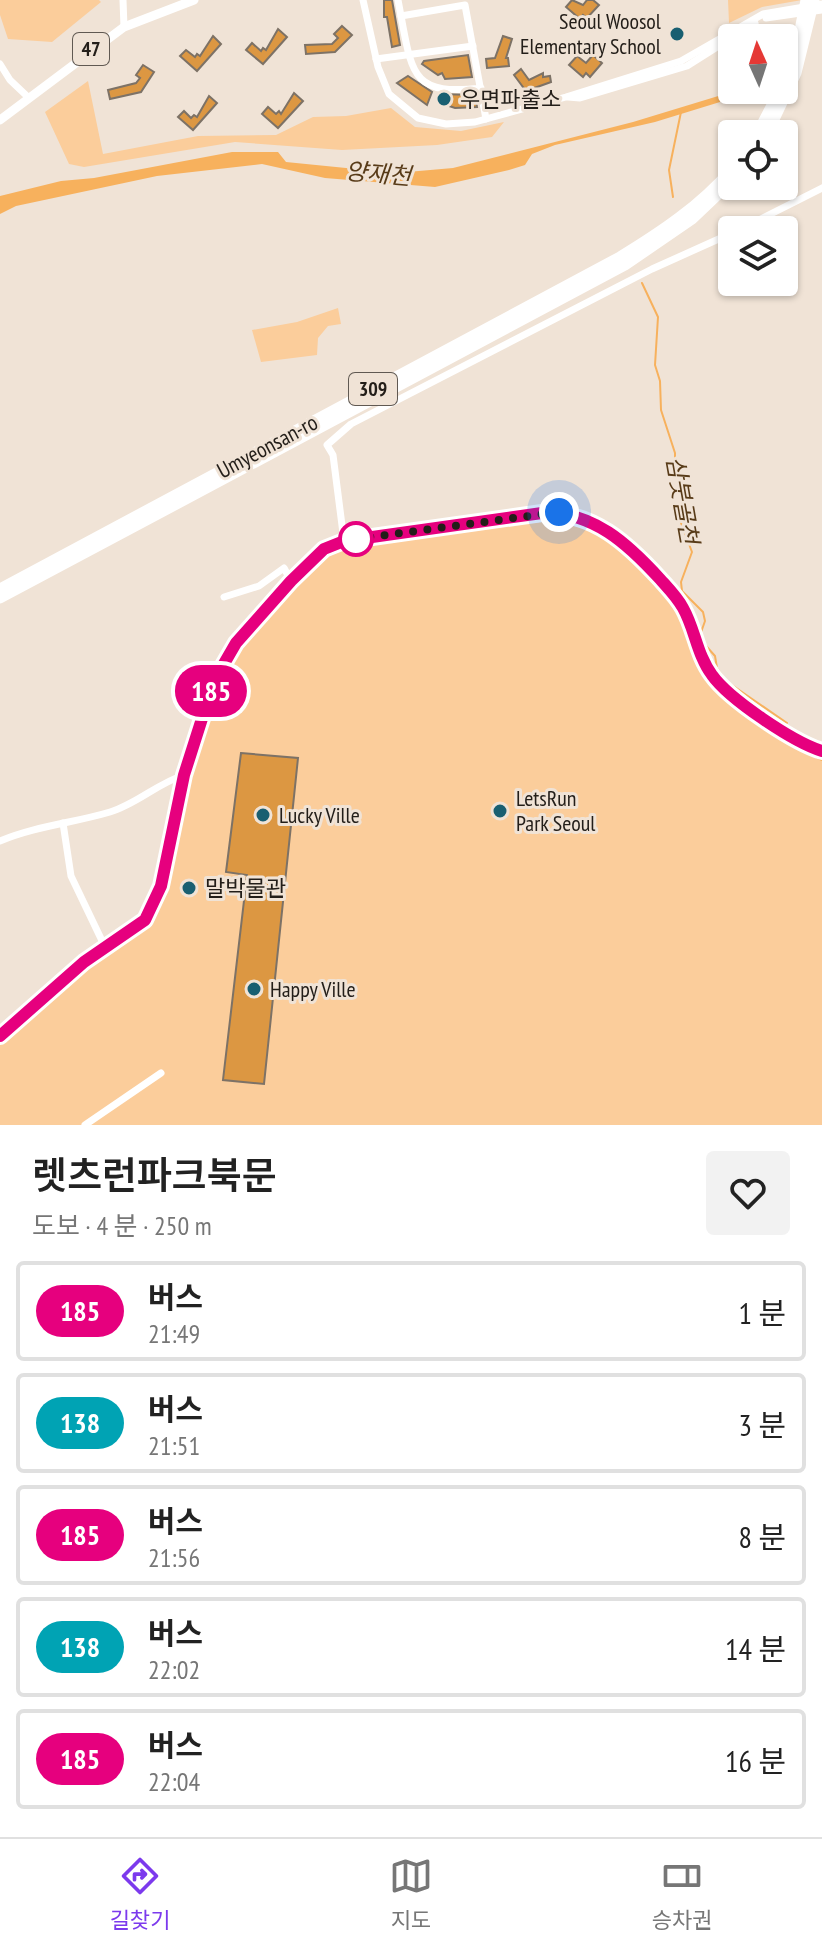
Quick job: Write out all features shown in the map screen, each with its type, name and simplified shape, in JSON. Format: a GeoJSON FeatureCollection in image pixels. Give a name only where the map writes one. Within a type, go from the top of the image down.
{"type":"FeatureCollection","features":[{"type":"Feature","properties":{"kind":"highway"},"geometry":{"type":"LineString","coordinates":[[798,40],[806,0]]}},
{"type":"Feature","properties":{"kind":"highway"},"geometry":{"type":"LineString","coordinates":[[769,120],[801,57],[814,0]]}},
{"type":"Feature","properties":{"kind":"highway"},"geometry":{"type":"LineString","coordinates":[[771,120],[776,104]]}},
{"type":"Feature","properties":{"kind":"highway","name":"Umyeonsan-ro"},"geometry":{"type":"LineString","coordinates":[[0,589],[620,257],[693,208],[718,183]]}},
{"type":"Feature","properties":{"kind":"highway","name":"Umyeonsan-ro"},"geometry":{"type":"LineString","coordinates":[[0,598],[625,265],[692,219],[718,194]]}},
{"type":"Feature","properties":{"kind":"main road","name":"47"},"geometry":{"type":"LineString","coordinates":[[0,120],[124,27],[194,0]]}},
{"type":"Feature","properties":{"kind":"street"},"geometry":{"type":"LineString","coordinates":[[123,0],[124,27]]}},
{"type":"Feature","properties":{"kind":"street"},"geometry":{"type":"LineString","coordinates":[[363,0],[376,59],[389,94],[418,118],[446,124],[486,119],[681,61],[763,14],[822,7]]}},
{"type":"Feature","properties":{"kind":"street"},"geometry":{"type":"LineString","coordinates":[[398,0],[408,55],[419,78],[433,87],[453,91],[481,88]]}},
{"type":"Feature","properties":{"kind":"street"},"geometry":{"type":"LineString","coordinates":[[401,16],[465,2],[486,119]]}},
{"type":"Feature","properties":{"kind":"street"},"geometry":{"type":"LineString","coordinates":[[376,59],[473,46]]}},
{"type":"Feature","properties":{"kind":"street"},"geometry":{"type":"LineString","coordinates":[[0,64],[6,75],[29,98]]}},
{"type":"Feature","properties":{"kind":"street"},"geometry":{"type":"LineString","coordinates":[[767,216],[822,188]]}},
{"type":"Feature","properties":{"kind":"street"},"geometry":{"type":"LineString","coordinates":[[344,541],[333,455],[327,445],[351,424],[652,269],[718,239]]}},
{"type":"Feature","properties":{"kind":"street"},"geometry":{"type":"LineString","coordinates":[[0,1036],[84,962],[145,920],[161,886],[184,775],[214,681],[236,643],[291,581],[324,549],[344,541],[559,512],[604,528],[625,542],[677,599],[702,658],[720,684],[794,738],[822,751]]}},
{"type":"Feature","properties":{"kind":"street"},"geometry":{"type":"LineString","coordinates":[[224,597],[259,586],[284,568],[291,581]]}},
{"type":"Feature","properties":{"kind":"street"},"geometry":{"type":"LineString","coordinates":[[0,841],[28,829],[113,811],[184,775]]}},
{"type":"Feature","properties":{"kind":"street"},"geometry":{"type":"LineString","coordinates":[[63,823],[71,876],[105,947]]}},
{"type":"Feature","properties":{"kind":"street"},"geometry":{"type":"LineString","coordinates":[[85,1125],[161,1073]]}},
{"type":"Feature","properties":{"kind":"shaded area"},"geometry":{"type":"Polygon","coordinates":[[[0,0],[101,2],[52,42],[8,39],[0,15],[0,0]]]}},
{"type":"Feature","properties":{"kind":"shaded area"},"geometry":{"type":"Polygon","coordinates":[[[728,0],[802,0],[762,7],[729,23],[728,0]]]}},
{"type":"Feature","properties":{"kind":"shaded area"},"geometry":{"type":"Polygon","coordinates":[[[88,81],[103,154],[198,136],[276,135],[313,117],[346,116],[391,108],[415,127],[461,131],[504,122],[492,137],[437,145],[342,150],[235,142],[84,167],[69,164],[45,112],[88,81]]]}},
{"type":"Feature","properties":{"kind":"shaded area"},"geometry":{"type":"Polygon","coordinates":[[[338,308],[341,324],[328,326],[318,338],[317,355],[261,362],[252,330],[297,322],[338,308]]]}},
{"type":"Feature","properties":{"kind":"shaded area","name":"LetsRun Park Seoul"},"geometry":{"type":"Polygon","coordinates":[[[548,521],[607,539],[640,563],[667,593],[678,611],[704,670],[714,685],[789,742],[822,757],[822,1125],[0,1125],[0,1039],[86,965],[146,924],[155,907],[184,787],[229,667],[247,637],[303,571],[329,555],[364,543],[548,521]]]}},
{"type":"Feature","properties":{"kind":"water","name":"양재천"},"geometry":{"type":"Polygon","coordinates":[[[718,96],[718,103],[655,122],[555,145],[532,154],[525,165],[435,187],[325,178],[262,164],[157,176],[16,206],[0,214],[0,196],[61,181],[94,178],[232,152],[278,152],[286,162],[396,173],[453,168],[633,122],[718,96]]]}},
{"type":"Feature","properties":{"kind":"building"},"geometry":{"type":"Polygon","coordinates":[[[384,0],[392,0],[400,45],[392,47],[387,17],[384,17],[384,0]]]}},
{"type":"Feature","properties":{"kind":"building"},"geometry":{"type":"Polygon","coordinates":[[[572,0],[583,5],[587,0],[593,0],[599,5],[587,18],[583,15],[580,19],[566,7],[572,0]]]}},
{"type":"Feature","properties":{"kind":"building"},"geometry":{"type":"Polygon","coordinates":[[[342,26],[352,35],[335,52],[306,54],[305,45],[332,44],[338,38],[334,34],[342,26]]]}},
{"type":"Feature","properties":{"kind":"building"},"geometry":{"type":"Polygon","coordinates":[[[278,29],[287,37],[263,64],[246,50],[252,43],[261,51],[263,48],[266,50],[278,29]]]}},
{"type":"Feature","properties":{"kind":"building"},"geometry":{"type":"Polygon","coordinates":[[[213,36],[221,44],[197,71],[180,56],[186,50],[195,57],[197,54],[200,56],[213,36]]]}},
{"type":"Feature","properties":{"kind":"building"},"geometry":{"type":"Polygon","coordinates":[[[503,36],[512,39],[506,58],[509,66],[487,68],[486,59],[495,58],[503,36]]]}},
{"type":"Feature","properties":{"kind":"building"},"geometry":{"type":"Polygon","coordinates":[[[468,55],[472,77],[445,79],[442,73],[438,75],[422,64],[424,61],[468,55]]]}},
{"type":"Feature","properties":{"kind":"building"},"geometry":{"type":"Polygon","coordinates":[[[593,55],[602,63],[590,77],[586,73],[583,77],[569,65],[577,56],[586,63],[593,55]]]}},
{"type":"Feature","properties":{"kind":"building"},"geometry":{"type":"Polygon","coordinates":[[[143,65],[154,72],[141,92],[110,99],[108,90],[136,83],[140,78],[136,75],[143,65]]]}},
{"type":"Feature","properties":{"kind":"building"},"geometry":{"type":"Polygon","coordinates":[[[521,69],[529,80],[543,73],[543,77],[550,76],[551,82],[526,91],[514,75],[521,69]]]}},
{"type":"Feature","properties":{"kind":"building"},"geometry":{"type":"Polygon","coordinates":[[[408,76],[432,92],[427,105],[397,83],[408,76]]]}},
{"type":"Feature","properties":{"kind":"building"},"geometry":{"type":"Polygon","coordinates":[[[294,93],[303,101],[278,128],[262,114],[268,107],[281,114],[294,93]]]}},
{"type":"Feature","properties":{"kind":"building"},"geometry":{"type":"Polygon","coordinates":[[[438,94],[475,95],[477,107],[455,108],[437,102],[438,94]]]}},
{"type":"Feature","properties":{"kind":"building"},"geometry":{"type":"Polygon","coordinates":[[[209,96],[217,103],[193,130],[178,117],[184,111],[191,118],[194,115],[197,117],[209,96]]]}},
{"type":"Feature","properties":{"kind":"building"},"geometry":{"type":"Polygon","coordinates":[[[241,753],[298,758],[264,1084],[223,1080],[247,875],[226,872],[241,753]]]}},
{"type":"Feature","properties":{"kind":"waterway","name":"삼붓골천"},"geometry":{"type":"LineString","coordinates":[[673,197],[669,170],[681,112]]}},
{"type":"Feature","properties":{"kind":"waterway","name":"삼붓골천"},"geometry":{"type":"LineString","coordinates":[[642,283],[658,317],[655,365],[660,381],[661,410],[675,453],[675,470],[685,502],[681,523],[692,552],[681,582],[682,591],[703,612],[705,621],[699,638],[715,656],[717,668],[726,681],[787,723]]}},
{"type":"Feature","properties":{"kind":"waterway","name":"삼붓골천"},"geometry":{"type":"LineString","coordinates":[[798,748],[822,760]]}},
{"type":"Feature","properties":{"kind":"bus line","name":"185"},"geometry":{"type":"LineString","coordinates":[[0,1036],[84,962],[145,920],[161,886],[184,775],[214,681],[236,643],[291,581],[324,549],[344,541],[559,512],[604,528],[625,542],[677,599],[683,607],[702,658],[727,691],[794,738],[822,751]]}},
{"type":"Feature","properties":{"kind":"place","name":"Seoul Woosol Elementary School"},"geometry":{"type":"Point","coordinates":[677,34]}},
{"type":"Feature","properties":{"kind":"place","name":"우면파출소"},"geometry":{"type":"Point","coordinates":[444,99]}},
{"type":"Feature","properties":{"kind":"place","name":"LetsRun Park Seoul"},"geometry":{"type":"Point","coordinates":[500,811]}},
{"type":"Feature","properties":{"kind":"place","name":"Lucky Ville"},"geometry":{"type":"Point","coordinates":[263,815]}},
{"type":"Feature","properties":{"kind":"place","name":"말박물관"},"geometry":{"type":"Point","coordinates":[189,888]}},
{"type":"Feature","properties":{"kind":"place","name":"Happy Ville"},"geometry":{"type":"Point","coordinates":[254,989]}},
{"type":"Feature","properties":{"kind":"route"},"geometry":{"type":"LineString","coordinates":[[356,539],[559,512]]}}]}
